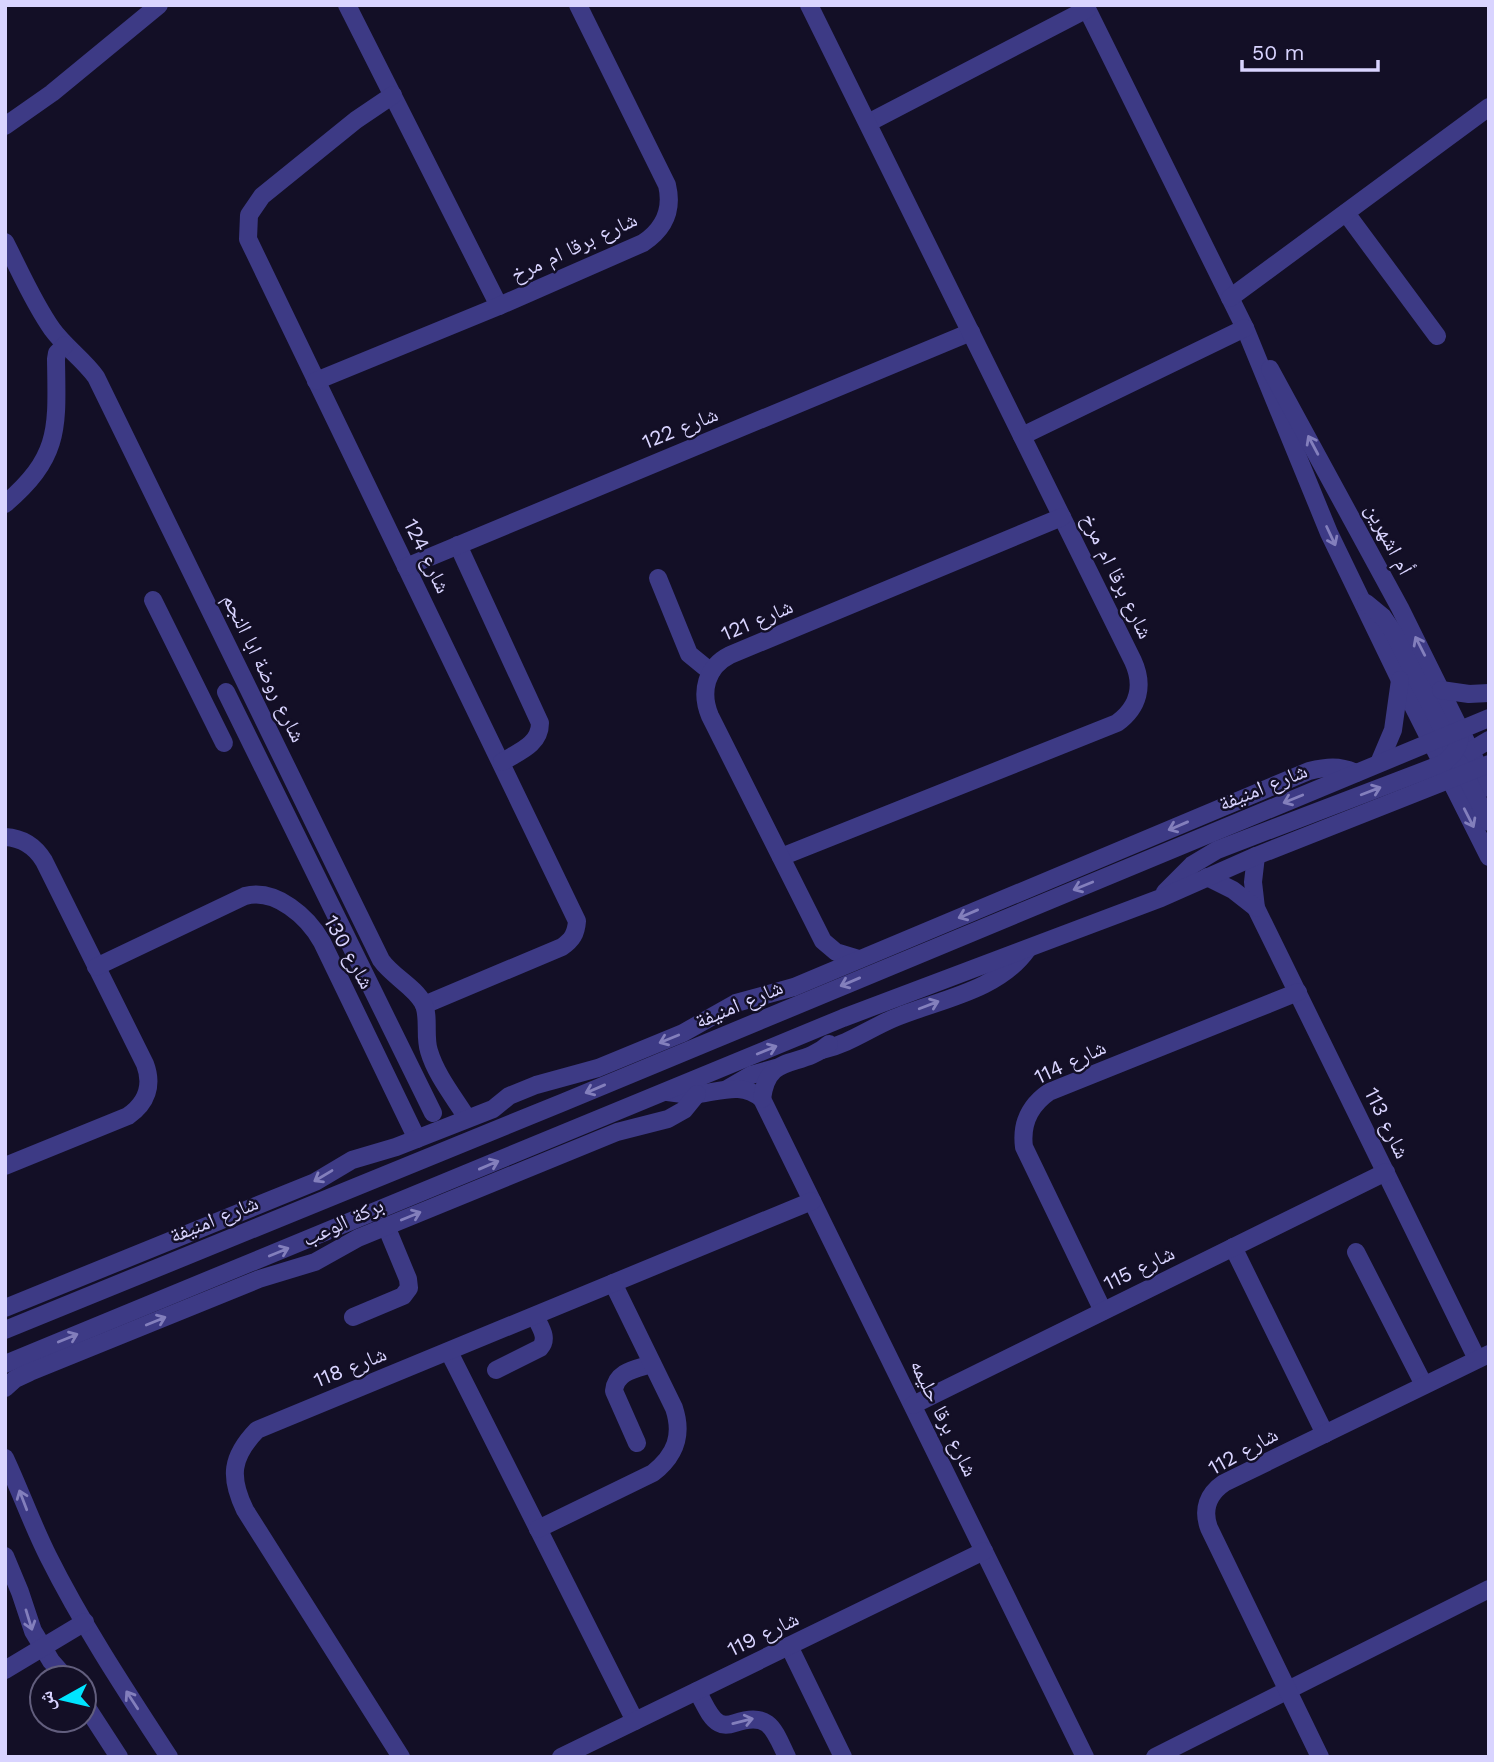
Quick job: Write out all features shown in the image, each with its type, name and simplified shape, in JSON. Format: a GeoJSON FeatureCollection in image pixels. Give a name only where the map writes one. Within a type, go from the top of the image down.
{"type":"FeatureCollection","features":[{"type":"Feature","properties":{"kind":"street"},"geometry":{"type":"LineString","coordinates":[[5,126],[52,93],[139,11],[159,5]]}},
{"type":"Feature","properties":{"kind":"street"},"geometry":{"type":"LineString","coordinates":[[347,5],[499,306]]}},
{"type":"Feature","properties":{"kind":"street","name":"شارع برقا ام مرخ"},"geometry":{"type":"LineString","coordinates":[[316,381],[643,243],[658,231],[667,214],[667,185],[578,5]]}},
{"type":"Feature","properties":{"kind":"street","name":"شارع برقا ام مرخ"},"geometry":{"type":"LineString","coordinates":[[781,858],[1117,723],[1132,709],[1139,690],[1137,670],[809,5]]}},
{"type":"Feature","properties":{"kind":"street"},"geometry":{"type":"LineString","coordinates":[[868,124],[1086,7]]}},
{"type":"Feature","properties":{"kind":"street","name":"أم اشهرين"},"geometry":{"type":"LineString","coordinates":[[1086,7],[1247,333],[1329,533],[1400,680],[1445,736],[1462,762]]}},
{"type":"Feature","properties":{"kind":"street","name":"شارع 124"},"geometry":{"type":"LineString","coordinates":[[393,95],[356,120],[261,196],[249,215],[248,239],[578,921],[576,933],[570,942],[562,947],[424,1005]]}},
{"type":"Feature","properties":{"kind":"street"},"geometry":{"type":"LineString","coordinates":[[1230,298],[1489,107]]}},
{"type":"Feature","properties":{"kind":"street"},"geometry":{"type":"LineString","coordinates":[[1346,212],[1437,336]]}},
{"type":"Feature","properties":{"kind":"street","name":"شارع روضة ابا النجم"},"geometry":{"type":"LineString","coordinates":[[5,242],[42,314],[65,345],[86,363],[96,377],[381,960],[424,1005]]}},
{"type":"Feature","properties":{"kind":"street","name":"شارع 122"},"geometry":{"type":"LineString","coordinates":[[407,567],[971,332]]}},
{"type":"Feature","properties":{"kind":"street"},"geometry":{"type":"LineString","coordinates":[[1022,436],[1247,333]]}},
{"type":"Feature","properties":{"kind":"street","name":"أم اشهرين"},"geometry":{"type":"LineString","coordinates":[[1247,333],[1295,411],[1441,690],[1445,736],[1462,762]]}},
{"type":"Feature","properties":{"kind":"street"},"geometry":{"type":"LineString","coordinates":[[5,504],[29,483],[48,452],[56,419],[56,359],[57,353],[65,345]]}},
{"type":"Feature","properties":{"kind":"street","name":"شارع 121"},"geometry":{"type":"LineString","coordinates":[[824,941],[706,708],[705,689],[711,672],[730,656],[1062,517]]}},
{"type":"Feature","properties":{"kind":"street"},"geometry":{"type":"LineString","coordinates":[[458,545],[540,723],[536,741],[502,762]]}},
{"type":"Feature","properties":{"kind":"street"},"geometry":{"type":"LineString","coordinates":[[658,578],[689,654],[711,672]]}},
{"type":"Feature","properties":{"kind":"street"},"geometry":{"type":"LineString","coordinates":[[1360,598],[1382,617],[1392,631],[1445,736]]}},
{"type":"Feature","properties":{"kind":"street"},"geometry":{"type":"LineString","coordinates":[[153,600],[224,743]]}},
{"type":"Feature","properties":{"kind":"street"},"geometry":{"type":"LineString","coordinates":[[205,704],[226,692],[242,677]]}},
{"type":"Feature","properties":{"kind":"street"},"geometry":{"type":"LineString","coordinates":[[1379,763],[1393,730],[1400,680]]}},
{"type":"Feature","properties":{"kind":"street"},"geometry":{"type":"LineString","coordinates":[[1441,690],[1489,693]]}},
{"type":"Feature","properties":{"kind":"street"},"geometry":{"type":"LineString","coordinates":[[226,692],[433,1113]]}},
{"type":"Feature","properties":{"kind":"street","name":"شارع امنيفة"},"geometry":{"type":"LineString","coordinates":[[5,1330],[721,1037],[884,958],[1489,718]]}},
{"type":"Feature","properties":{"kind":"street"},"geometry":{"type":"LineString","coordinates":[[5,1364],[844,1018],[1161,898],[1462,762],[1489,740]]}},
{"type":"Feature","properties":{"kind":"street"},"geometry":{"type":"LineString","coordinates":[[1462,762],[1489,788]]}},
{"type":"Feature","properties":{"kind":"street"},"geometry":{"type":"LineString","coordinates":[[1462,762],[1489,822]]}},
{"type":"Feature","properties":{"kind":"street"},"geometry":{"type":"LineString","coordinates":[[1462,762],[1489,857]]}},
{"type":"Feature","properties":{"kind":"street"},"geometry":{"type":"LineString","coordinates":[[1161,898],[1192,866],[1217,850],[1462,762]]}},
{"type":"Feature","properties":{"kind":"street"},"geometry":{"type":"LineString","coordinates":[[5,836],[24,840],[39,852],[145,1064],[149,1081],[146,1098],[128,1116],[5,1166]]}},
{"type":"Feature","properties":{"kind":"street","name":"شارع 113"},"geometry":{"type":"LineString","coordinates":[[1256,856],[1253,882],[1256,908],[1385,1171],[1483,1356]]}},
{"type":"Feature","properties":{"kind":"street","name":"شارع 113"},"geometry":{"type":"LineString","coordinates":[[1207,877],[1233,890],[1256,908]]}},
{"type":"Feature","properties":{"kind":"street","name":"شارع 130"},"geometry":{"type":"LineString","coordinates":[[96,967],[244,896],[265,896],[287,906],[307,921],[322,942],[417,1139]]}},
{"type":"Feature","properties":{"kind":"street"},"geometry":{"type":"LineString","coordinates":[[809,980],[820,958],[824,941],[843,956],[859,959],[884,958]]}},
{"type":"Feature","properties":{"kind":"street"},"geometry":{"type":"LineString","coordinates":[[727,1089],[751,1075],[848,1043],[892,1019],[990,981],[1013,966],[1028,948]]}},
{"type":"Feature","properties":{"kind":"street"},"geometry":{"type":"LineString","coordinates":[[493,1109],[509,1096],[522,1090],[598,1068],[683,1033],[736,1003],[794,987],[859,959]]}},
{"type":"Feature","properties":{"kind":"street","name":"شارع 114"},"geometry":{"type":"LineString","coordinates":[[1103,1311],[1027,1158],[1022,1137],[1033,1106],[1049,1092],[1298,992]]}},
{"type":"Feature","properties":{"kind":"street"},"geometry":{"type":"LineString","coordinates":[[721,1037],[765,994]]}},
{"type":"Feature","properties":{"kind":"street"},"geometry":{"type":"LineString","coordinates":[[424,1005],[426,1037],[432,1060],[467,1118]]}},
{"type":"Feature","properties":{"kind":"street"},"geometry":{"type":"LineString","coordinates":[[822,1050],[835,1036],[844,1018]]}},
{"type":"Feature","properties":{"kind":"street"},"geometry":{"type":"LineString","coordinates":[[664,1092],[697,1094],[727,1089],[747,1090],[762,1099],[766,1078],[776,1068]]}},
{"type":"Feature","properties":{"kind":"street","name":"بركة الوعب"},"geometry":{"type":"LineString","coordinates":[[5,1388],[15,1379],[30,1372],[259,1279],[328,1256],[358,1238],[617,1132],[668,1119],[684,1110],[697,1094]]}},
{"type":"Feature","properties":{"kind":"street","name":"شارع برقا حليمه"},"geometry":{"type":"LineString","coordinates":[[762,1099],[1086,1757]]}},
{"type":"Feature","properties":{"kind":"street"},"geometry":{"type":"LineString","coordinates":[[5,1308],[307,1185],[352,1160],[373,1155],[493,1109],[564,1102]]}},
{"type":"Feature","properties":{"kind":"street"},"geometry":{"type":"LineString","coordinates":[[340,1192],[373,1155]]}},
{"type":"Feature","properties":{"kind":"street","name":"شارع 115"},"geometry":{"type":"LineString","coordinates":[[913,1405],[1385,1171]]}},
{"type":"Feature","properties":{"kind":"street","name":"شارع 118"},"geometry":{"type":"LineString","coordinates":[[401,1757],[245,1510],[237,1494],[234,1475],[236,1460],[244,1444],[257,1430],[812,1201]]}},
{"type":"Feature","properties":{"kind":"street"},"geometry":{"type":"LineString","coordinates":[[353,1317],[403,1296],[409,1288],[408,1279],[386,1226]]}},
{"type":"Feature","properties":{"kind":"street"},"geometry":{"type":"LineString","coordinates":[[293,1269],[332,1230]]}},
{"type":"Feature","properties":{"kind":"street"},"geometry":{"type":"LineString","coordinates":[[1233,1247],[1325,1434]]}},
{"type":"Feature","properties":{"kind":"street"},"geometry":{"type":"LineString","coordinates":[[1356,1252],[1424,1385]]}},
{"type":"Feature","properties":{"kind":"street"},"geometry":{"type":"LineString","coordinates":[[538,1529],[653,1473],[665,1464],[674,1452],[679,1437],[679,1422],[613,1283]]}},
{"type":"Feature","properties":{"kind":"street"},"geometry":{"type":"LineString","coordinates":[[496,1370],[544,1344],[544,1336],[535,1316]]}},
{"type":"Feature","properties":{"kind":"street"},"geometry":{"type":"LineString","coordinates":[[449,1352],[635,1721]]}},
{"type":"Feature","properties":{"kind":"street","name":"شارع 112"},"geometry":{"type":"LineString","coordinates":[[1320,1757],[1209,1528],[1206,1506],[1213,1493],[1224,1483],[1483,1356]]}},
{"type":"Feature","properties":{"kind":"street"},"geometry":{"type":"LineString","coordinates":[[637,1443],[614,1391],[615,1384],[625,1373],[652,1364]]}},
{"type":"Feature","properties":{"kind":"street"},"geometry":{"type":"LineString","coordinates":[[5,1458],[47,1555],[115,1674],[169,1757]]}},
{"type":"Feature","properties":{"kind":"street","name":"شارع 119"},"geometry":{"type":"LineString","coordinates":[[561,1757],[984,1551]]}},
{"type":"Feature","properties":{"kind":"street"},"geometry":{"type":"LineString","coordinates":[[5,1556],[33,1631],[55,1664]]}},
{"type":"Feature","properties":{"kind":"street"},"geometry":{"type":"LineString","coordinates":[[1155,1757],[1489,1589]]}},
{"type":"Feature","properties":{"kind":"street"},"geometry":{"type":"LineString","coordinates":[[5,1670],[85,1622]]}},
{"type":"Feature","properties":{"kind":"street"},"geometry":{"type":"LineString","coordinates":[[789,1646],[843,1757]]}},
{"type":"Feature","properties":{"kind":"street"},"geometry":{"type":"LineString","coordinates":[[697,1691],[713,1718],[721,1725],[726,1726],[751,1718],[758,1718],[769,1724],[787,1757]]}},
{"type":"Feature","properties":{"kind":"street"},"geometry":{"type":"LineString","coordinates":[[98,1725],[119,1757]]}}]}
